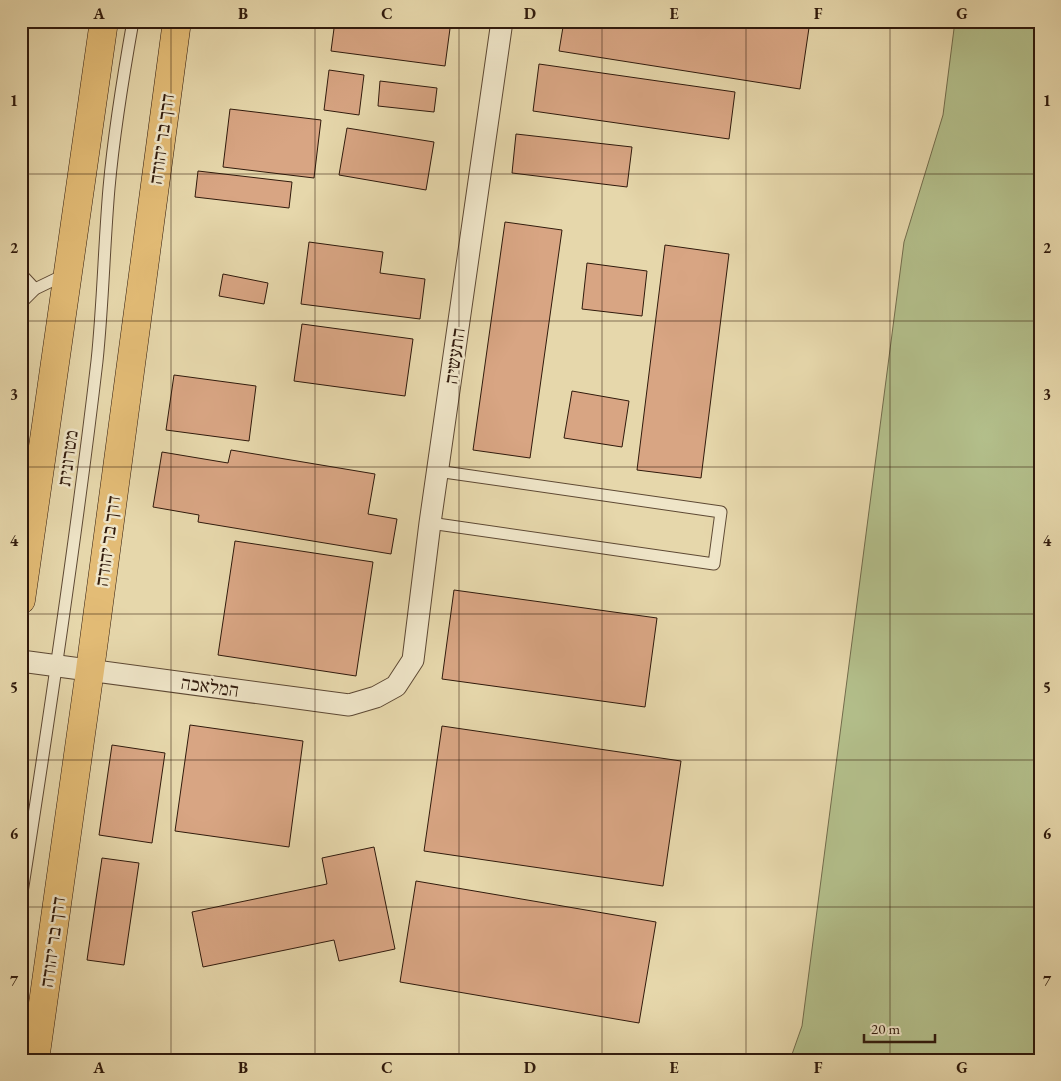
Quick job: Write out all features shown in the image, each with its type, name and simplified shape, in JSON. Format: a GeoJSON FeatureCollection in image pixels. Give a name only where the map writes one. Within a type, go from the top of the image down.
{"type":"FeatureCollection","features":[{"type":"Feature","properties":{"kind":"main road"},"geometry":{"type":"LineString","coordinates":[[21,600],[104,21]]}},
{"type":"Feature","properties":{"kind":"main road","name":"דרך בר יהודה"},"geometry":{"type":"LineString","coordinates":[[35,1060],[90,670],[177,21]]}},
{"type":"Feature","properties":{"kind":"street","name":"התעשיה"},"geometry":{"type":"LineString","coordinates":[[396,686],[413,660],[437,471],[502,21]]}},
{"type":"Feature","properties":{"kind":"street","name":"המלאכה"},"geometry":{"type":"LineString","coordinates":[[21,660],[349,705],[376,697],[396,686]]}},
{"type":"Feature","properties":{"kind":"lane","name":"מטרונית"},"geometry":{"type":"LineString","coordinates":[[21,898],[57,665],[97,358],[109,190],[116,122],[133,21]]}},
{"type":"Feature","properties":{"kind":"lane"},"geometry":{"type":"LineString","coordinates":[[21,274],[35,289]]}},
{"type":"Feature","properties":{"kind":"lane"},"geometry":{"type":"LineString","coordinates":[[21,303],[35,289],[68,274]]}},
{"type":"Feature","properties":{"kind":"lane"},"geometry":{"type":"LineString","coordinates":[[430,524],[714,564],[721,512],[437,471]]}},
{"type":"Feature","properties":{"kind":"green space"},"geometry":{"type":"Polygon","coordinates":[[[955,21],[1040,21],[1040,1060],[790,1060],[802,1026],[904,242],[943,115],[955,21]]]}},
{"type":"Feature","properties":{"kind":"building"},"geometry":{"type":"Polygon","coordinates":[[[335,21],[451,21],[445,66],[331,51],[335,21]]]}},
{"type":"Feature","properties":{"kind":"building"},"geometry":{"type":"Polygon","coordinates":[[[564,21],[810,21],[800,89],[559,51],[564,21]]]}},
{"type":"Feature","properties":{"kind":"building"},"geometry":{"type":"Polygon","coordinates":[[[539,64],[735,92],[729,139],[533,111],[539,64]]]}},
{"type":"Feature","properties":{"kind":"building"},"geometry":{"type":"Polygon","coordinates":[[[329,70],[364,75],[359,115],[324,110],[329,70]]]}},
{"type":"Feature","properties":{"kind":"building"},"geometry":{"type":"Polygon","coordinates":[[[380,81],[437,88],[434,112],[378,106],[380,81]]]}},
{"type":"Feature","properties":{"kind":"building"},"geometry":{"type":"Polygon","coordinates":[[[230,109],[321,120],[314,178],[223,167],[230,109]]]}},
{"type":"Feature","properties":{"kind":"building"},"geometry":{"type":"Polygon","coordinates":[[[347,128],[434,142],[426,190],[339,175],[347,128]]]}},
{"type":"Feature","properties":{"kind":"building"},"geometry":{"type":"Polygon","coordinates":[[[516,134],[632,147],[627,187],[512,173],[516,134]]]}},
{"type":"Feature","properties":{"kind":"building"},"geometry":{"type":"Polygon","coordinates":[[[198,171],[292,182],[289,208],[195,197],[198,171]]]}},
{"type":"Feature","properties":{"kind":"building"},"geometry":{"type":"Polygon","coordinates":[[[505,222],[562,230],[530,458],[473,450],[505,222]]]}},
{"type":"Feature","properties":{"kind":"building"},"geometry":{"type":"Polygon","coordinates":[[[309,242],[383,252],[380,273],[425,279],[420,319],[301,304],[309,242]]]}},
{"type":"Feature","properties":{"kind":"building"},"geometry":{"type":"Polygon","coordinates":[[[665,245],[729,254],[701,478],[637,470],[665,245]]]}},
{"type":"Feature","properties":{"kind":"building"},"geometry":{"type":"Polygon","coordinates":[[[587,263],[647,271],[642,316],[582,309],[587,263]]]}},
{"type":"Feature","properties":{"kind":"building"},"geometry":{"type":"Polygon","coordinates":[[[223,274],[268,283],[264,304],[219,296],[223,274]]]}},
{"type":"Feature","properties":{"kind":"building"},"geometry":{"type":"Polygon","coordinates":[[[302,324],[413,339],[405,396],[294,381],[302,324]]]}},
{"type":"Feature","properties":{"kind":"building"},"geometry":{"type":"Polygon","coordinates":[[[174,375],[256,386],[249,441],[166,430],[174,375]]]}},
{"type":"Feature","properties":{"kind":"building"},"geometry":{"type":"Polygon","coordinates":[[[572,391],[629,401],[622,447],[564,438],[572,391]]]}},
{"type":"Feature","properties":{"kind":"building"},"geometry":{"type":"Polygon","coordinates":[[[231,450],[375,474],[368,514],[397,519],[391,554],[198,522],[199,515],[153,507],[162,452],[228,463],[231,450]]]}},
{"type":"Feature","properties":{"kind":"building"},"geometry":{"type":"Polygon","coordinates":[[[235,541],[373,562],[356,676],[218,655],[235,541]]]}},
{"type":"Feature","properties":{"kind":"building"},"geometry":{"type":"Polygon","coordinates":[[[454,590],[657,618],[645,707],[442,679],[454,590]]]}},
{"type":"Feature","properties":{"kind":"building"},"geometry":{"type":"Polygon","coordinates":[[[190,725],[303,741],[289,847],[175,831],[190,725]]]}},
{"type":"Feature","properties":{"kind":"building"},"geometry":{"type":"Polygon","coordinates":[[[442,726],[681,761],[663,886],[424,851],[442,726]]]}},
{"type":"Feature","properties":{"kind":"building"},"geometry":{"type":"Polygon","coordinates":[[[112,745],[165,753],[152,843],[99,835],[112,745]]]}},
{"type":"Feature","properties":{"kind":"building"},"geometry":{"type":"Polygon","coordinates":[[[374,847],[395,949],[339,961],[334,940],[203,967],[192,912],[327,884],[322,858],[374,847]]]}},
{"type":"Feature","properties":{"kind":"building"},"geometry":{"type":"Polygon","coordinates":[[[102,858],[139,863],[124,965],[87,960],[102,858]]]}},
{"type":"Feature","properties":{"kind":"building"},"geometry":{"type":"Polygon","coordinates":[[[416,881],[656,922],[639,1023],[400,982],[416,881]]]}}]}
